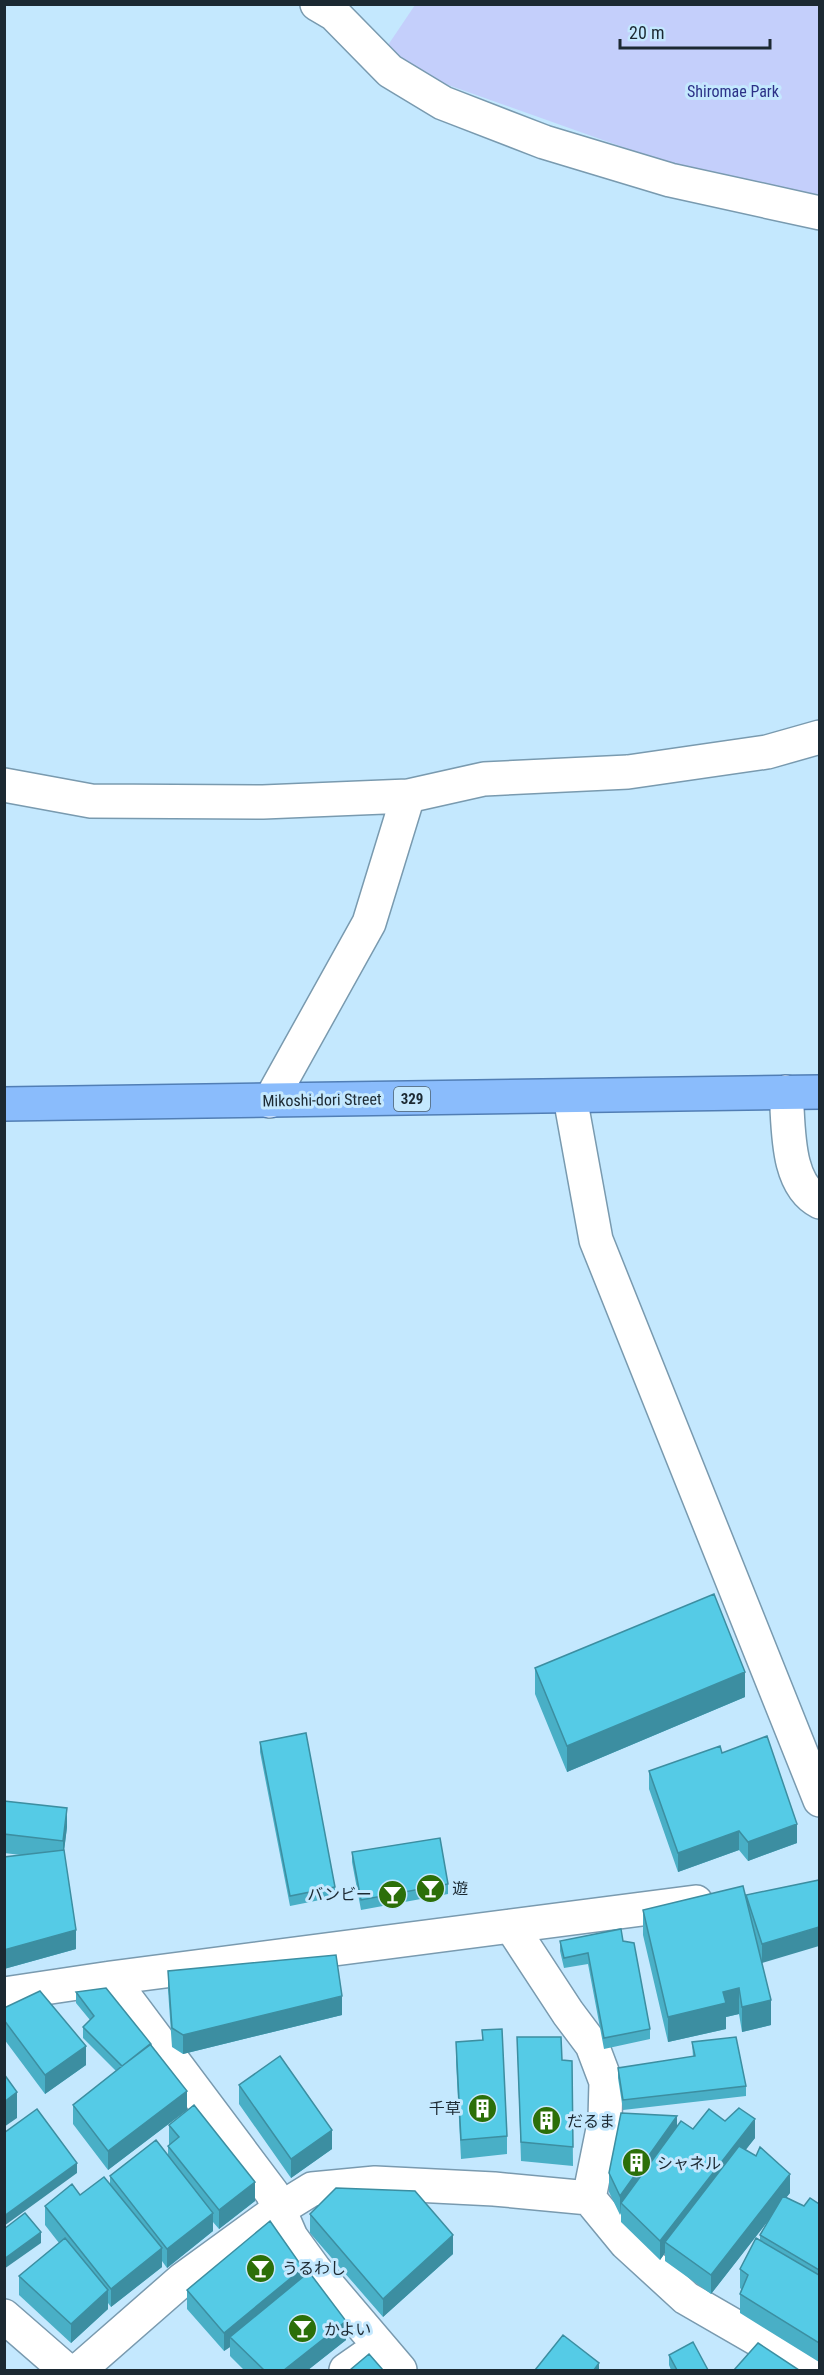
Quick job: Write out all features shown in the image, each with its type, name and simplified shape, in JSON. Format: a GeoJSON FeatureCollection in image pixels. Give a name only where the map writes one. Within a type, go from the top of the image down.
{"type":"FeatureCollection","features":[{"type":"Feature","properties":{"kind":"highway","name":"Mikoshi-dori Street"},"geometry":{"type":"LineString","coordinates":[[4,1104],[819,1092]]}},
{"type":"Feature","properties":{"kind":"street"},"geometry":{"type":"LineString","coordinates":[[317,4],[334,14],[390,70],[443,103],[544,142],[670,180],[819,213]]}},
{"type":"Feature","properties":{"kind":"street"},"geometry":{"type":"LineString","coordinates":[[4,785],[91,801],[263,802],[408,796],[484,779],[628,772],[767,752],[819,737]]}},
{"type":"Feature","properties":{"kind":"street"},"geometry":{"type":"LineString","coordinates":[[270,1101],[369,923],[408,796]]}},
{"type":"Feature","properties":{"kind":"street"},"geometry":{"type":"LineString","coordinates":[[786,1092],[792,1168],[814,1199],[819,1202]]}},
{"type":"Feature","properties":{"kind":"street"},"geometry":{"type":"LineString","coordinates":[[570,1097],[596,1240],[819,1800]]}},
{"type":"Feature","properties":{"kind":"street"},"geometry":{"type":"LineString","coordinates":[[4,1994],[724,1898]]}},
{"type":"Feature","properties":{"kind":"street"},"geometry":{"type":"LineString","coordinates":[[511,1926],[568,2013],[592,2045],[606,2082],[605,2119],[589,2198]]}},
{"type":"Feature","properties":{"kind":"street"},"geometry":{"type":"LineString","coordinates":[[111,1978],[272,2193],[291,2237],[315,2270],[389,2359],[346,2370]]}},
{"type":"Feature","properties":{"kind":"street"},"geometry":{"type":"LineString","coordinates":[[79,2370],[183,2279],[278,2210],[312,2189],[375,2183],[494,2189],[589,2198],[627,2243],[686,2298],[811,2370]]}},
{"type":"Feature","properties":{"kind":"street"},"geometry":{"type":"LineString","coordinates":[[4,2316],[66,2370]]}},
{"type":"Feature","properties":{"kind":"green space","name":"Shiromae Park"},"geometry":{"type":"Polygon","coordinates":[[[415,5],[819,5],[819,198],[676,166],[378,60],[415,5]]]}},
{"type":"Feature","properties":{"kind":"building"},"geometry":{"type":"Polygon","coordinates":[[[714,1594],[745,1672],[567,1746],[535,1668],[714,1594]]]}},
{"type":"Feature","properties":{"kind":"building"},"geometry":{"type":"Polygon","coordinates":[[[306,1733],[335,1887],[290,1896],[260,1742],[306,1733]]]}},
{"type":"Feature","properties":{"kind":"building"},"geometry":{"type":"Polygon","coordinates":[[[767,1736],[797,1824],[748,1842],[739,1831],[678,1853],[649,1771],[720,1746],[722,1753],[767,1736]]]}},
{"type":"Feature","properties":{"kind":"building"},"geometry":{"type":"Polygon","coordinates":[[[4,1801],[67,1808],[63,1841],[4,1834],[4,1801]]]}},
{"type":"Feature","properties":{"kind":"building"},"geometry":{"type":"Polygon","coordinates":[[[440,1838],[448,1884],[361,1900],[352,1852],[440,1838]]]}},
{"type":"Feature","properties":{"kind":"building"},"geometry":{"type":"Polygon","coordinates":[[[64,1850],[76,1930],[4,1950],[4,1857],[64,1850]]]}},
{"type":"Feature","properties":{"kind":"building"},"geometry":{"type":"Polygon","coordinates":[[[819,1880],[819,1927],[762,1944],[746,1895],[819,1880]]]}},
{"type":"Feature","properties":{"kind":"building"},"geometry":{"type":"Polygon","coordinates":[[[743,1886],[771,2000],[742,2007],[739,1988],[723,1992],[726,2003],[668,2017],[643,1910],[743,1886]]]}},
{"type":"Feature","properties":{"kind":"building"},"geometry":{"type":"Polygon","coordinates":[[[621,1929],[623,1941],[634,1943],[650,2029],[604,2038],[588,1953],[564,1958],[560,1941],[621,1929]]]}},
{"type":"Feature","properties":{"kind":"building"},"geometry":{"type":"Polygon","coordinates":[[[336,1955],[342,1996],[183,2035],[172,2028],[168,1971],[336,1955]]]}},
{"type":"Feature","properties":{"kind":"building"},"geometry":{"type":"Polygon","coordinates":[[[106,1988],[151,2044],[122,2066],[83,2027],[94,2016],[76,1992],[106,1988]]]}},
{"type":"Feature","properties":{"kind":"building"},"geometry":{"type":"Polygon","coordinates":[[[40,1991],[86,2046],[45,2075],[4,2020],[4,2008],[40,1991]]]}},
{"type":"Feature","properties":{"kind":"building","name":"千草"},"geometry":{"type":"Polygon","coordinates":[[[502,2029],[507,2136],[461,2140],[456,2042],[483,2040],[482,2030],[502,2029]]]}},
{"type":"Feature","properties":{"kind":"building","name":"だるま"},"geometry":{"type":"Polygon","coordinates":[[[517,2037],[561,2037],[562,2060],[572,2061],[573,2147],[521,2142],[517,2037]]]}},
{"type":"Feature","properties":{"kind":"building"},"geometry":{"type":"Polygon","coordinates":[[[736,2037],[746,2086],[623,2100],[618,2068],[695,2056],[692,2042],[736,2037]]]}},
{"type":"Feature","properties":{"kind":"building"},"geometry":{"type":"Polygon","coordinates":[[[150,2044],[187,2091],[108,2151],[73,2105],[150,2044]]]}},
{"type":"Feature","properties":{"kind":"building"},"geometry":{"type":"Polygon","coordinates":[[[280,2056],[332,2130],[291,2159],[239,2085],[280,2056]]]}},
{"type":"Feature","properties":{"kind":"building"},"geometry":{"type":"Polygon","coordinates":[[[4,2074],[17,2092],[4,2102],[4,2074]]]}},
{"type":"Feature","properties":{"kind":"building"},"geometry":{"type":"Polygon","coordinates":[[[194,2105],[255,2182],[219,2210],[168,2146],[179,2137],[169,2125],[194,2105]]]}},
{"type":"Feature","properties":{"kind":"building"},"geometry":{"type":"Polygon","coordinates":[[[739,2108],[755,2119],[660,2241],[621,2203],[681,2121],[693,2129],[709,2109],[725,2121],[739,2108]]]}},
{"type":"Feature","properties":{"kind":"building"},"geometry":{"type":"Polygon","coordinates":[[[37,2109],[77,2163],[4,2216],[4,2133],[37,2109]]]}},
{"type":"Feature","properties":{"kind":"building"},"geometry":{"type":"Polygon","coordinates":[[[621,2113],[677,2116],[620,2196],[609,2173],[621,2113]]]}},
{"type":"Feature","properties":{"kind":"building"},"geometry":{"type":"Polygon","coordinates":[[[156,2140],[213,2213],[167,2249],[110,2176],[156,2140]]]}},
{"type":"Feature","properties":{"kind":"building"},"geometry":{"type":"Polygon","coordinates":[[[739,2146],[756,2156],[760,2147],[790,2174],[711,2275],[665,2242],[739,2146]]]}},
{"type":"Feature","properties":{"kind":"building"},"geometry":{"type":"Polygon","coordinates":[[[104,2177],[162,2248],[111,2289],[45,2206],[72,2184],[80,2195],[104,2177]]]}},
{"type":"Feature","properties":{"kind":"building"},"geometry":{"type":"Polygon","coordinates":[[[336,2188],[415,2191],[453,2235],[383,2299],[310,2214],[336,2188]]]}},
{"type":"Feature","properties":{"kind":"building"},"geometry":{"type":"Polygon","coordinates":[[[783,2196],[804,2206],[810,2198],[819,2204],[819,2270],[760,2235],[783,2196]]]}},
{"type":"Feature","properties":{"kind":"building"},"geometry":{"type":"Polygon","coordinates":[[[25,2213],[41,2232],[4,2259],[4,2229],[25,2213]]]}},
{"type":"Feature","properties":{"kind":"building"},"geometry":{"type":"Polygon","coordinates":[[[270,2221],[303,2268],[224,2333],[187,2290],[270,2221]]]}},
{"type":"Feature","properties":{"kind":"building"},"geometry":{"type":"Polygon","coordinates":[[[65,2238],[108,2290],[71,2324],[19,2276],[65,2238]]]}},
{"type":"Feature","properties":{"kind":"building"},"geometry":{"type":"Polygon","coordinates":[[[756,2238],[819,2275],[819,2343],[740,2294],[748,2275],[740,2269],[756,2238]]]}},
{"type":"Feature","properties":{"kind":"building"},"geometry":{"type":"Polygon","coordinates":[[[309,2272],[346,2321],[284,2370],[264,2370],[230,2337],[309,2272]]]}},
{"type":"Feature","properties":{"kind":"building"},"geometry":{"type":"Polygon","coordinates":[[[563,2335],[599,2363],[594,2370],[535,2370],[563,2335]]]}},
{"type":"Feature","properties":{"kind":"building"},"geometry":{"type":"Polygon","coordinates":[[[693,2342],[708,2370],[677,2370],[669,2355],[693,2342]]]}},
{"type":"Feature","properties":{"kind":"building"},"geometry":{"type":"Polygon","coordinates":[[[758,2343],[799,2370],[734,2370],[758,2343]]]}},
{"type":"Feature","properties":{"kind":"building"},"geometry":{"type":"Polygon","coordinates":[[[369,2354],[383,2370],[350,2370],[369,2354]]]}},
{"type":"Feature","properties":{"kind":"place","name":"遊"},"geometry":{"type":"Point","coordinates":[431,1888]}},
{"type":"Feature","properties":{"kind":"place","name":"バンビー"},"geometry":{"type":"Point","coordinates":[393,1894]}},
{"type":"Feature","properties":{"kind":"place","name":"千草"},"geometry":{"type":"Point","coordinates":[482,2108]}},
{"type":"Feature","properties":{"kind":"place","name":"だるま"},"geometry":{"type":"Point","coordinates":[546,2121]}},
{"type":"Feature","properties":{"kind":"place","name":"シャネル"},"geometry":{"type":"Point","coordinates":[636,2163]}},
{"type":"Feature","properties":{"kind":"place","name":"うるわし"},"geometry":{"type":"Point","coordinates":[261,2268]}},
{"type":"Feature","properties":{"kind":"place","name":"かよい"},"geometry":{"type":"Point","coordinates":[303,2329]}}]}
